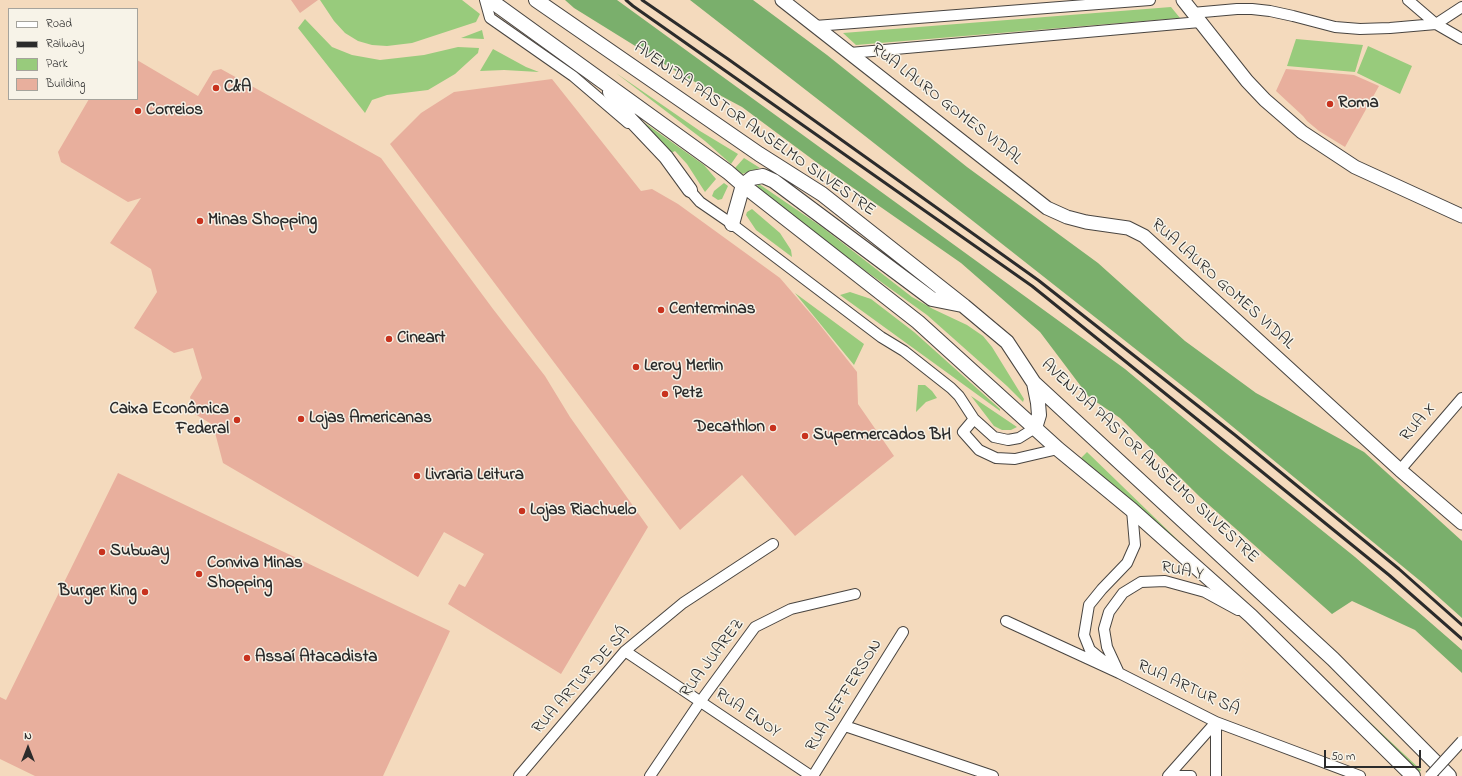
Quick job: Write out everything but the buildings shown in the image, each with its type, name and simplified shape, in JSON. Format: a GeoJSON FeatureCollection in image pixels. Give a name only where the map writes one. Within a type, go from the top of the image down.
{"type":"FeatureCollection","features":[{"type":"Feature","properties":{"kind":"main road"},"geometry":{"type":"LineString","coordinates":[[490,0],[728,172],[918,322],[1058,449],[1132,510],[1251,616],[1414,776]]}},
{"type":"Feature","properties":{"kind":"main road","name":"AVENIDA PASTOR ANSELMO SILVESTRE"},"geometry":{"type":"LineString","coordinates":[[536,0],[659,86],[822,194],[964,306],[1007,342],[1034,383],[1333,659],[1449,776]]}},
{"type":"Feature","properties":{"kind":"main road"},"geometry":{"type":"LineString","coordinates":[[603,82],[630,119],[666,157],[690,190]]}},
{"type":"Feature","properties":{"kind":"main road"},"geometry":{"type":"LineString","coordinates":[[732,224],[744,185],[752,178],[763,176],[774,181],[932,299],[964,306]]}},
{"type":"Feature","properties":{"kind":"main road"},"geometry":{"type":"LineString","coordinates":[[1034,383],[1039,414],[1035,428]]}},
{"type":"Feature","properties":{"kind":"street"},"geometry":{"type":"LineString","coordinates":[[484,0],[490,18],[573,76],[627,122],[700,202],[732,224],[881,337],[904,351],[952,388],[959,396],[974,420],[994,437],[1008,440],[1019,438],[1035,428]]}},
{"type":"Feature","properties":{"kind":"street","name":"RUA LAURO GOMES VIDAL"},"geometry":{"type":"LineString","coordinates":[[782,0],[1047,208],[1067,217],[1086,222],[1128,228],[1144,236],[1400,470],[1462,523]]}},
{"type":"Feature","properties":{"kind":"street"},"geometry":{"type":"LineString","coordinates":[[815,26],[1150,0]]}},
{"type":"Feature","properties":{"kind":"street"},"geometry":{"type":"LineString","coordinates":[[1183,0],[1247,81],[1265,100],[1302,132],[1355,167],[1462,216]]}},
{"type":"Feature","properties":{"kind":"street"},"geometry":{"type":"LineString","coordinates":[[1408,0],[1436,24],[1462,39]]}},
{"type":"Feature","properties":{"kind":"street"},"geometry":{"type":"LineString","coordinates":[[850,53],[1196,17],[1237,9],[1252,9],[1288,15],[1335,28],[1390,28],[1436,24],[1462,7]]}},
{"type":"Feature","properties":{"kind":"street","name":"RUA X"},"geometry":{"type":"LineString","coordinates":[[1400,470],[1462,398]]}},
{"type":"Feature","properties":{"kind":"street"},"geometry":{"type":"LineString","coordinates":[[974,420],[963,432],[979,450],[996,458],[1015,459],[1058,449]]}},
{"type":"Feature","properties":{"kind":"street"},"geometry":{"type":"LineString","coordinates":[[1119,673],[1090,650],[1084,635],[1089,605],[1127,563],[1135,545],[1132,510]]}},
{"type":"Feature","properties":{"kind":"street","name":"RUA ARTUR DE SÁ"},"geometry":{"type":"LineString","coordinates":[[519,776],[626,651],[683,603],[774,544]]}},
{"type":"Feature","properties":{"kind":"street","name":"RUA Y"},"geometry":{"type":"LineString","coordinates":[[1119,673],[1107,647],[1104,629],[1109,612],[1123,593],[1141,582],[1165,581],[1205,592],[1251,616]]}},
{"type":"Feature","properties":{"kind":"street","name":"RUA JUAREZ"},"geometry":{"type":"LineString","coordinates":[[650,776],[700,702],[755,627],[790,609],[855,594]]}},
{"type":"Feature","properties":{"kind":"street","name":"RUA ARTUR SÁ"},"geometry":{"type":"LineString","coordinates":[[1006,621],[1119,673],[1216,722],[1360,776]]}},
{"type":"Feature","properties":{"kind":"street","name":"RUA JEFFERSON"},"geometry":{"type":"LineString","coordinates":[[812,776],[903,632]]}},
{"type":"Feature","properties":{"kind":"street","name":"RUA ENOY"},"geometry":{"type":"LineString","coordinates":[[626,651],[812,776]]}},
{"type":"Feature","properties":{"kind":"street"},"geometry":{"type":"LineString","coordinates":[[1168,776],[1216,722]]}},
{"type":"Feature","properties":{"kind":"street"},"geometry":{"type":"LineString","coordinates":[[1216,722],[1216,776]]}},
{"type":"Feature","properties":{"kind":"street"},"geometry":{"type":"LineString","coordinates":[[845,726],[989,775]]}},
{"type":"Feature","properties":{"kind":"street"},"geometry":{"type":"LineString","coordinates":[[1430,776],[1462,741]]}},
{"type":"Feature","properties":{"kind":"street"},"geometry":{"type":"LineString","coordinates":[[1174,776],[1191,776]]}},
{"type":"Feature","properties":{"kind":"green space"},"geometry":{"type":"Polygon","coordinates":[[[320,0],[462,0],[480,14],[476,22],[412,43],[387,46],[372,45],[358,41],[345,33],[334,21],[320,0]]]}},
{"type":"Feature","properties":{"kind":"green space"},"geometry":{"type":"Polygon","coordinates":[[[565,0],[617,0],[1125,369],[1222,450],[1355,557],[1462,650],[1462,673],[1415,630],[1352,601],[1332,614],[1200,497],[1120,418],[1089,397],[1040,332],[961,263],[816,162],[742,107],[682,75],[574,8],[565,0]]]}},
{"type":"Feature","properties":{"kind":"green space"},"geometry":{"type":"Polygon","coordinates":[[[690,0],[753,0],[827,55],[967,167],[1098,263],[1185,341],[1256,393],[1364,452],[1462,541],[1462,618],[1424,584],[1199,399],[690,0]]]}},
{"type":"Feature","properties":{"kind":"green space"},"geometry":{"type":"Polygon","coordinates":[[[1171,7],[1180,18],[856,45],[843,33],[1171,7]]]}},
{"type":"Feature","properties":{"kind":"green space"},"geometry":{"type":"Polygon","coordinates":[[[305,19],[332,47],[352,55],[380,60],[424,55],[458,47],[479,48],[478,53],[455,74],[428,90],[387,95],[372,100],[365,113],[298,28],[305,19]]]}},
{"type":"Feature","properties":{"kind":"green space"},"geometry":{"type":"Polygon","coordinates":[[[482,30],[484,39],[461,38],[482,30]]]}},
{"type":"Feature","properties":{"kind":"green space"},"geometry":{"type":"Polygon","coordinates":[[[1296,39],[1363,45],[1355,72],[1287,66],[1296,39]]]}},
{"type":"Feature","properties":{"kind":"green space"},"geometry":{"type":"Polygon","coordinates":[[[1368,46],[1412,66],[1400,94],[1357,73],[1368,46]]]}},
{"type":"Feature","properties":{"kind":"green space"},"geometry":{"type":"Polygon","coordinates":[[[493,49],[526,67],[539,72],[504,70],[480,71],[493,49]]]}},
{"type":"Feature","properties":{"kind":"green space"},"geometry":{"type":"Polygon","coordinates":[[[616,73],[700,131],[738,154],[731,164],[705,141],[616,73]]]}},
{"type":"Feature","properties":{"kind":"green space"},"geometry":{"type":"Polygon","coordinates":[[[635,116],[704,165],[716,179],[705,192],[687,164],[675,151],[671,153],[635,116]]]}},
{"type":"Feature","properties":{"kind":"green space"},"geometry":{"type":"Polygon","coordinates":[[[744,158],[760,168],[742,174],[735,168],[744,158]]]}},
{"type":"Feature","properties":{"kind":"green space"},"geometry":{"type":"Polygon","coordinates":[[[724,183],[728,186],[722,199],[718,200],[712,196],[714,191],[724,183]]]}},
{"type":"Feature","properties":{"kind":"green space"},"geometry":{"type":"Polygon","coordinates":[[[759,184],[822,227],[912,297],[967,325],[983,336],[992,347],[1024,399],[1023,402],[927,315],[757,189],[759,184]]]}},
{"type":"Feature","properties":{"kind":"green space"},"geometry":{"type":"Polygon","coordinates":[[[752,209],[780,233],[791,250],[792,257],[756,230],[746,215],[747,212],[752,209]]]}},
{"type":"Feature","properties":{"kind":"green space"},"geometry":{"type":"Polygon","coordinates":[[[850,292],[871,299],[914,332],[1000,409],[1000,411],[840,295],[850,292]]]}},
{"type":"Feature","properties":{"kind":"green space"},"geometry":{"type":"Polygon","coordinates":[[[795,293],[864,344],[854,365],[795,293]]]}},
{"type":"Feature","properties":{"kind":"green space"},"geometry":{"type":"Polygon","coordinates":[[[918,385],[925,385],[937,398],[926,402],[916,412],[918,385]]]}},
{"type":"Feature","properties":{"kind":"green space"},"geometry":{"type":"Polygon","coordinates":[[[971,396],[1017,427],[1011,430],[1002,430],[994,426],[971,396]]]}},
{"type":"Feature","properties":{"kind":"green space"},"geometry":{"type":"Polygon","coordinates":[[[1087,452],[1252,612],[1421,770],[1417,776],[1135,507],[1081,458],[1087,452]]]}},
{"type":"Feature","properties":{"kind":"railway"},"geometry":{"type":"LineString","coordinates":[[626,0],[1032,286],[1389,575],[1462,639]]}},
{"type":"Feature","properties":{"kind":"railway"},"geometry":{"type":"LineString","coordinates":[[642,0],[728,59],[1038,280],[1235,435],[1399,569],[1462,625]]}},
{"type":"Feature","properties":{"kind":"place","name":"C&A"},"geometry":{"type":"Point","coordinates":[216,88]}},
{"type":"Feature","properties":{"kind":"place","name":"Roma"},"geometry":{"type":"Point","coordinates":[1330,104]}},
{"type":"Feature","properties":{"kind":"place","name":"Correios"},"geometry":{"type":"Point","coordinates":[138,111]}},
{"type":"Feature","properties":{"kind":"place","name":"Minas Shopping"},"geometry":{"type":"Point","coordinates":[200,221]}},
{"type":"Feature","properties":{"kind":"place","name":"Centerminas"},"geometry":{"type":"Point","coordinates":[661,310]}},
{"type":"Feature","properties":{"kind":"place","name":"Cineart"},"geometry":{"type":"Point","coordinates":[389,339]}},
{"type":"Feature","properties":{"kind":"place","name":"Leroy Merlin"},"geometry":{"type":"Point","coordinates":[636,367]}},
{"type":"Feature","properties":{"kind":"place","name":"Petz"},"geometry":{"type":"Point","coordinates":[665,394]}},
{"type":"Feature","properties":{"kind":"place","name":"Lojas Americanas"},"geometry":{"type":"Point","coordinates":[301,419]}},
{"type":"Feature","properties":{"kind":"place","name":"Caixa Econômica Federal"},"geometry":{"type":"Point","coordinates":[237,420]}},
{"type":"Feature","properties":{"kind":"place","name":"Decathlon"},"geometry":{"type":"Point","coordinates":[773,428]}},
{"type":"Feature","properties":{"kind":"place","name":"Supermercados BH"},"geometry":{"type":"Point","coordinates":[805,436]}},
{"type":"Feature","properties":{"kind":"place","name":"Livraria Leitura"},"geometry":{"type":"Point","coordinates":[417,476]}},
{"type":"Feature","properties":{"kind":"place","name":"Lojas Riachuelo"},"geometry":{"type":"Point","coordinates":[522,511]}},
{"type":"Feature","properties":{"kind":"place","name":"Subway"},"geometry":{"type":"Point","coordinates":[102,552]}},
{"type":"Feature","properties":{"kind":"place","name":"Conviva Minas Shopping"},"geometry":{"type":"Point","coordinates":[199,574]}},
{"type":"Feature","properties":{"kind":"place","name":"Burger King"},"geometry":{"type":"Point","coordinates":[145,592]}},
{"type":"Feature","properties":{"kind":"place","name":"Assaí Atacadista"},"geometry":{"type":"Point","coordinates":[247,658]}}]}
